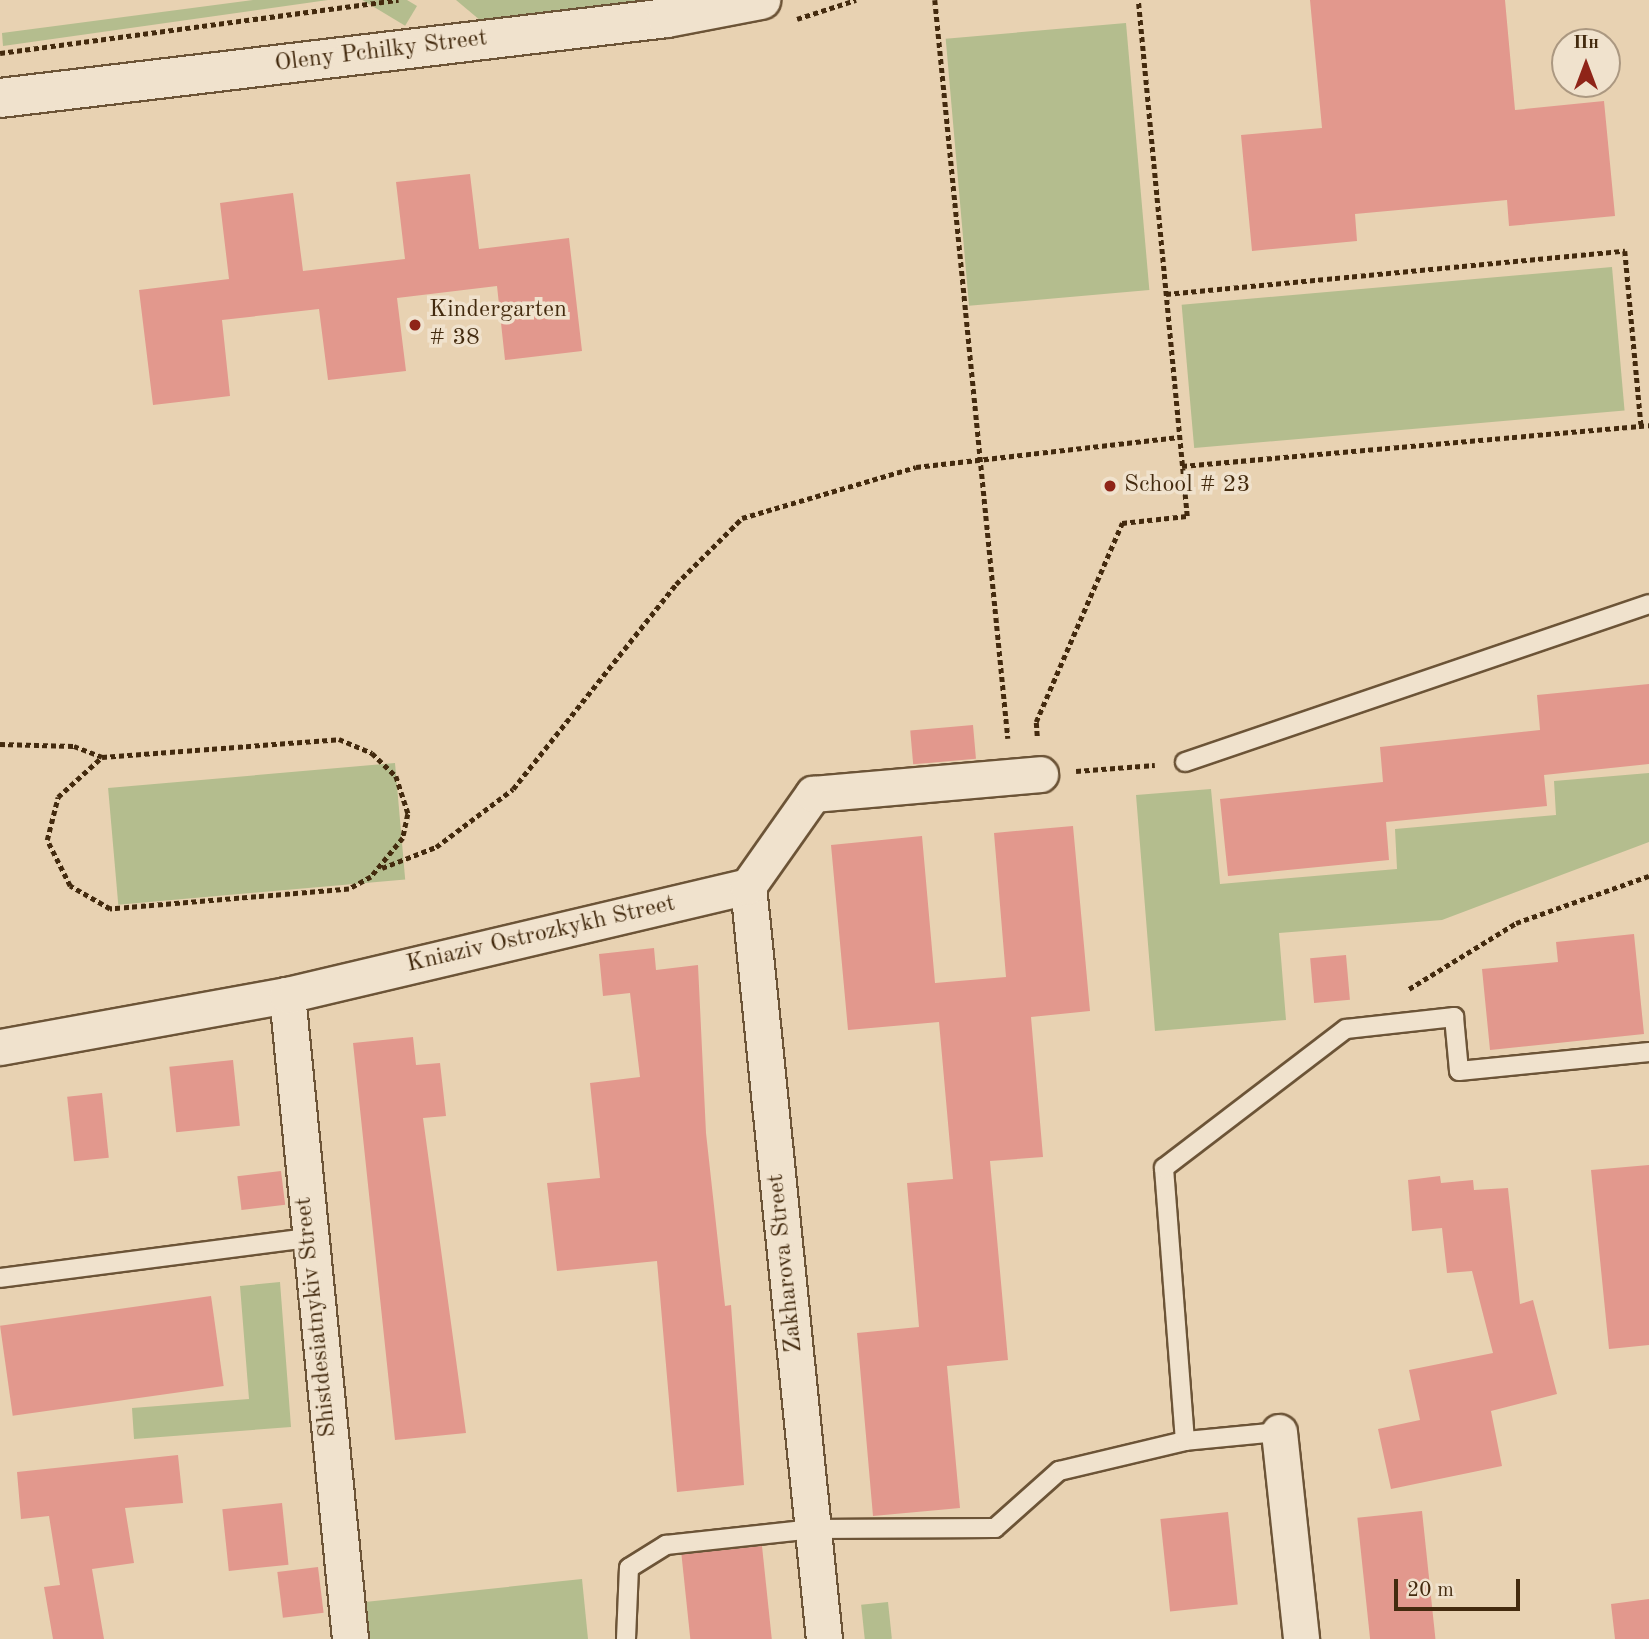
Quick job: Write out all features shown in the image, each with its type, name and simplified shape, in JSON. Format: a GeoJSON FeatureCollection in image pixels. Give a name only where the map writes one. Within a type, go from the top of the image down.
{"type":"FeatureCollection","features":[{"type":"Feature","properties":{"kind":"street","name":"Oleny Pchilky Street"},"geometry":{"type":"LineString","coordinates":[[0,98],[667,18],[761,0]]}},
{"type":"Feature","properties":{"kind":"street"},"geometry":{"type":"LineString","coordinates":[[748,886],[813,794],[1026,776]]}},
{"type":"Feature","properties":{"kind":"street","name":"Kniaziv Ostrozkykh Street"},"geometry":{"type":"LineString","coordinates":[[0,1047],[288,995],[748,886]]}},
{"type":"Feature","properties":{"kind":"street","name":"Zakharova Street"},"geometry":{"type":"LineString","coordinates":[[748,886],[824,1639]]}},
{"type":"Feature","properties":{"kind":"street","name":"Shistdesiatnykiv Street"},"geometry":{"type":"LineString","coordinates":[[288,995],[308,1238],[350,1639]]}},
{"type":"Feature","properties":{"kind":"street"},"geometry":{"type":"LineString","coordinates":[[1279,1432],[1301,1639]]}},
{"type":"Feature","properties":{"kind":"lane"},"geometry":{"type":"LineString","coordinates":[[1185,762],[1649,604]]}},
{"type":"Feature","properties":{"kind":"lane"},"geometry":{"type":"LineString","coordinates":[[1185,1441],[1164,1168],[1346,1029],[1454,1017],[1459,1071],[1649,1052]]}},
{"type":"Feature","properties":{"kind":"lane"},"geometry":{"type":"LineString","coordinates":[[0,1278],[308,1238]]}},
{"type":"Feature","properties":{"kind":"lane"},"geometry":{"type":"LineString","coordinates":[[626,1639],[629,1568],[666,1545],[813,1529],[995,1528],[1059,1471],[1185,1441],[1279,1432]]}},
{"type":"Feature","properties":{"kind":"path"},"geometry":{"type":"LineString","coordinates":[[0,53],[398,0]]}},
{"type":"Feature","properties":{"kind":"path"},"geometry":{"type":"LineString","coordinates":[[935,0],[980,456],[1026,776]]}},
{"type":"Feature","properties":{"kind":"path"},"geometry":{"type":"LineString","coordinates":[[1026,776],[1036,722],[1122,523],[1186,516],[1138,0]]}},
{"type":"Feature","properties":{"kind":"path"},"geometry":{"type":"LineString","coordinates":[[1166,294],[1625,251],[1641,424]]}},
{"type":"Feature","properties":{"kind":"path"},"geometry":{"type":"LineString","coordinates":[[1182,466],[1649,425]]}},
{"type":"Feature","properties":{"kind":"path"},"geometry":{"type":"LineString","coordinates":[[102,757],[58,797],[47,840],[57,868],[88,900],[110,909],[349,889],[378,870],[436,847],[513,789],[676,584],[742,518],[820,491],[980,456],[1179,437]]}},
{"type":"Feature","properties":{"kind":"path"},"geometry":{"type":"LineString","coordinates":[[0,744],[74,746],[102,757],[339,739],[372,753],[396,776],[408,814],[403,838],[378,870]]}},
{"type":"Feature","properties":{"kind":"path"},"geometry":{"type":"LineString","coordinates":[[1402,993],[1516,923],[1649,876]]}},
{"type":"Feature","properties":{"kind":"green space"},"geometry":{"type":"Polygon","coordinates":[[[253,0],[328,0],[3,46],[2,33],[253,0]]]}},
{"type":"Feature","properties":{"kind":"green space"},"geometry":{"type":"Polygon","coordinates":[[[362,0],[407,0],[417,6],[405,26],[362,0]]]}},
{"type":"Feature","properties":{"kind":"green space"},"geometry":{"type":"Polygon","coordinates":[[[456,0],[655,0],[481,21],[456,0]]]}},
{"type":"Feature","properties":{"kind":"green space"},"geometry":{"type":"Polygon","coordinates":[[[1126,23],[1149,290],[969,306],[946,39],[1126,23]]]}},
{"type":"Feature","properties":{"kind":"green space"},"geometry":{"type":"Polygon","coordinates":[[[1612,267],[1625,410],[1194,448],[1182,305],[1612,267]]]}},
{"type":"Feature","properties":{"kind":"green space"},"geometry":{"type":"Polygon","coordinates":[[[395,763],[405,880],[118,905],[108,788],[395,763]]]}},
{"type":"Feature","properties":{"kind":"green space"},"geometry":{"type":"Polygon","coordinates":[[[1649,773],[1649,842],[1442,920],[1279,933],[1286,1020],[1155,1031],[1136,795],[1211,789],[1220,884],[1397,869],[1395,829],[1556,815],[1554,781],[1649,773]]]}},
{"type":"Feature","properties":{"kind":"green space"},"geometry":{"type":"Polygon","coordinates":[[[280,1282],[291,1427],[134,1439],[132,1408],[249,1399],[240,1286],[280,1282]]]}},
{"type":"Feature","properties":{"kind":"green space"},"geometry":{"type":"Polygon","coordinates":[[[582,1579],[588,1639],[369,1639],[365,1602],[582,1579]]]}},
{"type":"Feature","properties":{"kind":"green space"},"geometry":{"type":"Polygon","coordinates":[[[888,1602],[892,1639],[865,1639],[861,1605],[888,1602]]]}},
{"type":"Feature","properties":{"kind":"building"},"geometry":{"type":"Polygon","coordinates":[[[1310,0],[1505,0],[1515,110],[1604,101],[1615,216],[1509,226],[1507,200],[1355,214],[1357,241],[1252,251],[1241,135],[1322,128],[1310,0]]]}},
{"type":"Feature","properties":{"kind":"building"},"geometry":{"type":"Polygon","coordinates":[[[470,174],[479,249],[569,238],[582,351],[505,360],[497,286],[397,298],[406,371],[328,380],[319,309],[222,320],[230,396],[153,405],[139,290],[229,279],[220,203],[293,193],[303,271],[405,259],[396,182],[470,174]]]}},
{"type":"Feature","properties":{"kind":"building"},"geometry":{"type":"Polygon","coordinates":[[[1649,684],[1649,764],[1544,775],[1547,806],[1386,822],[1389,860],[1228,876],[1220,799],[1383,782],[1380,747],[1540,730],[1537,695],[1649,684]]]}},
{"type":"Feature","properties":{"kind":"building"},"geometry":{"type":"Polygon","coordinates":[[[973,725],[976,759],[913,764],[910,730],[973,725]]]}},
{"type":"Feature","properties":{"kind":"building"},"geometry":{"type":"Polygon","coordinates":[[[1073,826],[1090,1011],[1031,1017],[1043,1157],[990,1161],[1008,1360],[947,1366],[960,1508],[873,1516],[857,1333],[919,1327],[907,1183],[953,1179],[939,1022],[848,1030],[831,845],[922,836],[935,983],[1006,977],[994,833],[1073,826]]]}},
{"type":"Feature","properties":{"kind":"building"},"geometry":{"type":"Polygon","coordinates":[[[1634,934],[1644,1034],[1490,1050],[1482,969],[1558,962],[1556,942],[1634,934]]]}},
{"type":"Feature","properties":{"kind":"building"},"geometry":{"type":"Polygon","coordinates":[[[654,948],[656,970],[698,965],[706,1133],[725,1306],[731,1305],[744,1485],[677,1492],[657,1261],[557,1271],[547,1183],[600,1178],[590,1083],[640,1077],[630,993],[603,996],[599,954],[654,948]]]}},
{"type":"Feature","properties":{"kind":"building"},"geometry":{"type":"Polygon","coordinates":[[[1346,955],[1350,1000],[1314,1003],[1310,958],[1346,955]]]}},
{"type":"Feature","properties":{"kind":"building"},"geometry":{"type":"Polygon","coordinates":[[[413,1037],[416,1065],[440,1063],[446,1116],[423,1118],[466,1433],[395,1440],[353,1043],[413,1037]]]}},
{"type":"Feature","properties":{"kind":"building"},"geometry":{"type":"Polygon","coordinates":[[[233,1060],[240,1126],[176,1132],[169,1067],[233,1060]]]}},
{"type":"Feature","properties":{"kind":"building"},"geometry":{"type":"Polygon","coordinates":[[[102,1093],[109,1158],[74,1161],[67,1097],[102,1093]]]}},
{"type":"Feature","properties":{"kind":"building"},"geometry":{"type":"Polygon","coordinates":[[[1649,1165],[1649,1345],[1609,1349],[1591,1170],[1649,1165]]]}},
{"type":"Feature","properties":{"kind":"building"},"geometry":{"type":"Polygon","coordinates":[[[281,1171],[285,1205],[241,1210],[237,1176],[281,1171]]]}},
{"type":"Feature","properties":{"kind":"building"},"geometry":{"type":"Polygon","coordinates":[[[1440,1176],[1441,1183],[1473,1180],[1474,1190],[1508,1188],[1520,1304],[1533,1300],[1557,1394],[1491,1411],[1502,1466],[1391,1489],[1378,1429],[1420,1420],[1409,1370],[1493,1353],[1472,1271],[1447,1273],[1442,1228],[1412,1231],[1408,1180],[1440,1176]]]}},
{"type":"Feature","properties":{"kind":"building"},"geometry":{"type":"Polygon","coordinates":[[[211,1296],[224,1386],[13,1416],[0,1326],[211,1296]]]}},
{"type":"Feature","properties":{"kind":"building"},"geometry":{"type":"Polygon","coordinates":[[[178,1455],[183,1503],[125,1508],[134,1563],[92,1569],[104,1639],[53,1639],[44,1587],[60,1585],[49,1516],[21,1519],[17,1472],[178,1455]]]}},
{"type":"Feature","properties":{"kind":"building"},"geometry":{"type":"Polygon","coordinates":[[[282,1503],[288,1565],[229,1571],[222,1509],[282,1503]]]}},
{"type":"Feature","properties":{"kind":"building"},"geometry":{"type":"Polygon","coordinates":[[[1422,1511],[1435,1639],[1370,1639],[1357,1518],[1422,1511]]]}},
{"type":"Feature","properties":{"kind":"building"},"geometry":{"type":"Polygon","coordinates":[[[1228,1512],[1238,1604],[1170,1612],[1160,1519],[1228,1512]]]}},
{"type":"Feature","properties":{"kind":"building"},"geometry":{"type":"Polygon","coordinates":[[[762,1546],[772,1639],[690,1639],[681,1554],[762,1546]]]}},
{"type":"Feature","properties":{"kind":"building"},"geometry":{"type":"Polygon","coordinates":[[[318,1567],[324,1613],[283,1618],[277,1572],[318,1567]]]}},
{"type":"Feature","properties":{"kind":"building"},"geometry":{"type":"Polygon","coordinates":[[[1649,1599],[1649,1639],[1615,1639],[1611,1604],[1649,1599]]]}},
{"type":"Feature","properties":{"kind":"place","name":"Kindergarten # 38"},"geometry":{"type":"Point","coordinates":[415,325]}},
{"type":"Feature","properties":{"kind":"place","name":"School # 23"},"geometry":{"type":"Point","coordinates":[1110,486]}}]}
